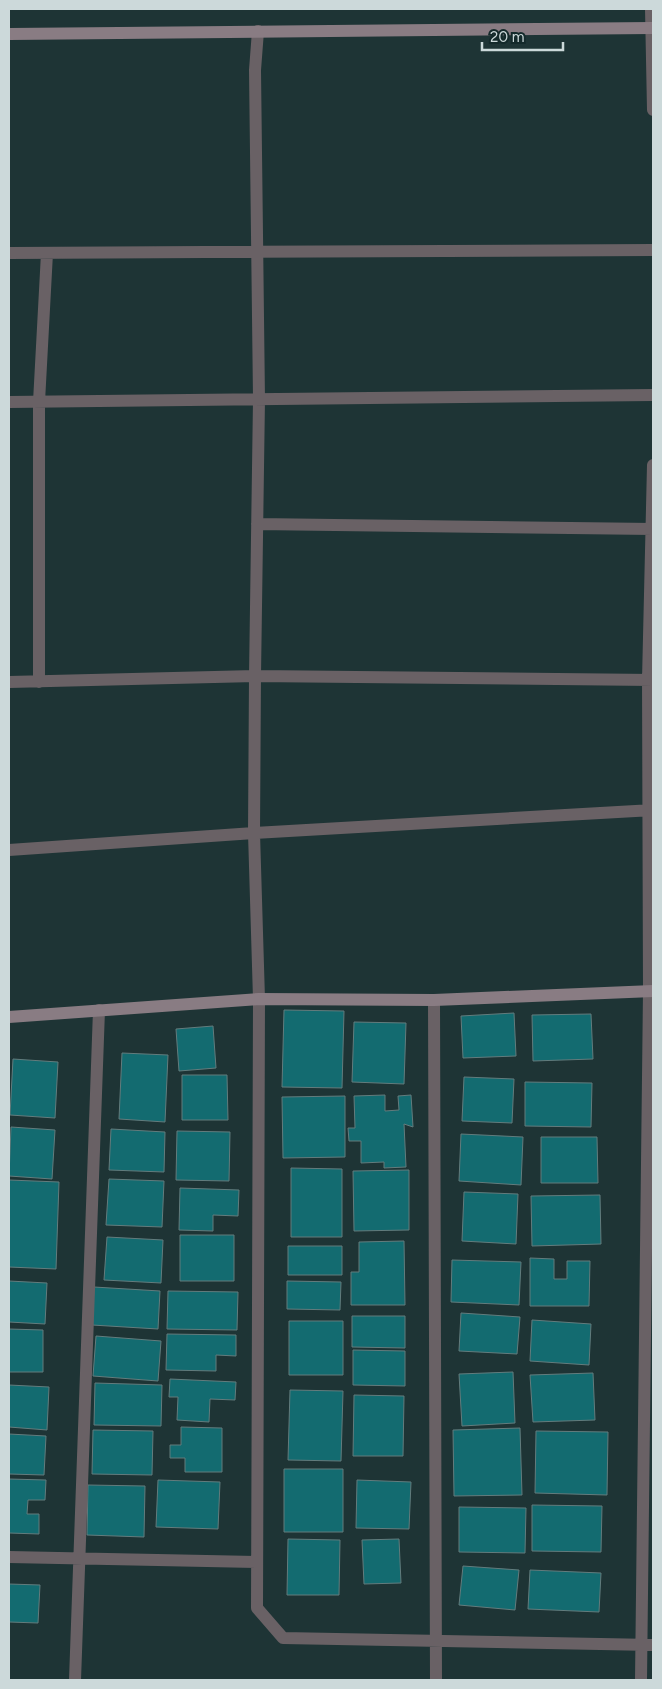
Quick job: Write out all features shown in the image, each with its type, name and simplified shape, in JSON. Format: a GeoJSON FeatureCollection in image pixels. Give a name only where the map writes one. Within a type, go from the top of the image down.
{"type":"FeatureCollection","features":[{"type":"Feature","properties":{"kind":"main road"},"geometry":{"type":"LineString","coordinates":[[9,34],[652,28]]}},
{"type":"Feature","properties":{"kind":"main road"},"geometry":{"type":"LineString","coordinates":[[9,1017],[259,999],[434,1000],[651,991]]}},
{"type":"Feature","properties":{"kind":"street"},"geometry":{"type":"LineString","coordinates":[[651,9],[653,110]]}},
{"type":"Feature","properties":{"kind":"street"},"geometry":{"type":"LineString","coordinates":[[258,31],[255,70],[259,399],[254,833],[259,999],[257,1608],[283,1638],[647,1645]]}},
{"type":"Feature","properties":{"kind":"street"},"geometry":{"type":"LineString","coordinates":[[9,254],[653,250]]}},
{"type":"Feature","properties":{"kind":"street"},"geometry":{"type":"LineString","coordinates":[[39,682],[39,402],[47,253]]}},
{"type":"Feature","properties":{"kind":"street"},"geometry":{"type":"LineString","coordinates":[[9,402],[653,395]]}},
{"type":"Feature","properties":{"kind":"street"},"geometry":{"type":"LineString","coordinates":[[641,1680],[647,1645],[653,464]]}},
{"type":"Feature","properties":{"kind":"street"},"geometry":{"type":"LineString","coordinates":[[257,524],[652,528]]}},
{"type":"Feature","properties":{"kind":"street"},"geometry":{"type":"LineString","coordinates":[[9,682],[255,676],[651,680]]}},
{"type":"Feature","properties":{"kind":"street"},"geometry":{"type":"LineString","coordinates":[[9,850],[254,833],[651,810]]}},
{"type":"Feature","properties":{"kind":"street"},"geometry":{"type":"LineString","coordinates":[[434,1000],[436,1680]]}},
{"type":"Feature","properties":{"kind":"street"},"geometry":{"type":"LineString","coordinates":[[75,1680],[99,1010]]}},
{"type":"Feature","properties":{"kind":"street"},"geometry":{"type":"LineString","coordinates":[[9,1557],[257,1562]]}},
{"type":"Feature","properties":{"kind":"building"},"geometry":{"type":"Polygon","coordinates":[[[284,1010],[344,1011],[342,1088],[282,1087],[284,1010]]]}},
{"type":"Feature","properties":{"kind":"building"},"geometry":{"type":"Polygon","coordinates":[[[514,1013],[516,1056],[463,1058],[461,1016],[514,1013]]]}},
{"type":"Feature","properties":{"kind":"building"},"geometry":{"type":"Polygon","coordinates":[[[591,1014],[593,1059],[533,1061],[532,1015],[591,1014]]]}},
{"type":"Feature","properties":{"kind":"building"},"geometry":{"type":"Polygon","coordinates":[[[354,1022],[406,1023],[404,1084],[352,1082],[354,1022]]]}},
{"type":"Feature","properties":{"kind":"building"},"geometry":{"type":"Polygon","coordinates":[[[213,1026],[216,1068],[179,1071],[176,1029],[213,1026]]]}},
{"type":"Feature","properties":{"kind":"building"},"geometry":{"type":"Polygon","coordinates":[[[122,1053],[168,1055],[165,1122],[119,1119],[122,1053]]]}},
{"type":"Feature","properties":{"kind":"building"},"geometry":{"type":"Polygon","coordinates":[[[13,1059],[58,1062],[55,1118],[10,1115],[13,1059]]]}},
{"type":"Feature","properties":{"kind":"building"},"geometry":{"type":"Polygon","coordinates":[[[182,1075],[227,1075],[228,1120],[182,1120],[182,1075]]]}},
{"type":"Feature","properties":{"kind":"building"},"geometry":{"type":"Polygon","coordinates":[[[464,1077],[514,1079],[512,1123],[462,1121],[464,1077]]]}},
{"type":"Feature","properties":{"kind":"building"},"geometry":{"type":"Polygon","coordinates":[[[525,1082],[592,1083],[591,1127],[525,1126],[525,1082]]]}},
{"type":"Feature","properties":{"kind":"building"},"geometry":{"type":"Polygon","coordinates":[[[385,1095],[385,1111],[399,1110],[398,1096],[411,1095],[413,1127],[404,1124],[406,1167],[384,1168],[384,1162],[361,1163],[361,1141],[349,1141],[348,1128],[355,1128],[354,1096],[385,1095]]]}},
{"type":"Feature","properties":{"kind":"building"},"geometry":{"type":"Polygon","coordinates":[[[345,1096],[345,1157],[283,1158],[282,1097],[345,1096]]]}},
{"type":"Feature","properties":{"kind":"building"},"geometry":{"type":"Polygon","coordinates":[[[11,1127],[55,1130],[52,1179],[9,1176],[11,1127]]]}},
{"type":"Feature","properties":{"kind":"building"},"geometry":{"type":"Polygon","coordinates":[[[111,1129],[165,1132],[164,1172],[109,1170],[111,1129]]]}},
{"type":"Feature","properties":{"kind":"building"},"geometry":{"type":"Polygon","coordinates":[[[177,1131],[230,1132],[229,1181],[176,1180],[177,1131]]]}},
{"type":"Feature","properties":{"kind":"building"},"geometry":{"type":"Polygon","coordinates":[[[461,1134],[523,1137],[521,1185],[459,1181],[461,1134]]]}},
{"type":"Feature","properties":{"kind":"building"},"geometry":{"type":"Polygon","coordinates":[[[541,1137],[597,1137],[598,1183],[541,1183],[541,1137]]]}},
{"type":"Feature","properties":{"kind":"building"},"geometry":{"type":"Polygon","coordinates":[[[291,1168],[342,1169],[342,1237],[291,1237],[291,1168]]]}},
{"type":"Feature","properties":{"kind":"building"},"geometry":{"type":"Polygon","coordinates":[[[409,1170],[409,1230],[354,1231],[353,1171],[409,1170]]]}},
{"type":"Feature","properties":{"kind":"building"},"geometry":{"type":"Polygon","coordinates":[[[109,1179],[164,1181],[162,1227],[106,1225],[109,1179]]]}},
{"type":"Feature","properties":{"kind":"building"},"geometry":{"type":"Polygon","coordinates":[[[9,1180],[59,1182],[56,1269],[9,1267],[9,1180]]]}},
{"type":"Feature","properties":{"kind":"building"},"geometry":{"type":"Polygon","coordinates":[[[180,1188],[239,1190],[238,1216],[213,1215],[213,1231],[179,1230],[180,1188]]]}},
{"type":"Feature","properties":{"kind":"building"},"geometry":{"type":"Polygon","coordinates":[[[464,1192],[518,1194],[516,1244],[462,1241],[464,1192]]]}},
{"type":"Feature","properties":{"kind":"building"},"geometry":{"type":"Polygon","coordinates":[[[600,1195],[601,1244],[532,1246],[531,1196],[600,1195]]]}},
{"type":"Feature","properties":{"kind":"building"},"geometry":{"type":"Polygon","coordinates":[[[180,1235],[234,1235],[234,1281],[180,1281],[180,1235]]]}},
{"type":"Feature","properties":{"kind":"building"},"geometry":{"type":"Polygon","coordinates":[[[107,1237],[163,1240],[161,1283],[104,1280],[107,1237]]]}},
{"type":"Feature","properties":{"kind":"building"},"geometry":{"type":"Polygon","coordinates":[[[404,1241],[405,1305],[351,1305],[351,1272],[359,1272],[359,1242],[404,1241]]]}},
{"type":"Feature","properties":{"kind":"building"},"geometry":{"type":"Polygon","coordinates":[[[288,1246],[342,1246],[342,1275],[288,1275],[288,1246]]]}},
{"type":"Feature","properties":{"kind":"building"},"geometry":{"type":"Polygon","coordinates":[[[530,1258],[554,1259],[554,1279],[567,1279],[567,1261],[590,1261],[589,1306],[530,1306],[530,1258]]]}},
{"type":"Feature","properties":{"kind":"building"},"geometry":{"type":"Polygon","coordinates":[[[452,1260],[521,1262],[519,1305],[451,1302],[452,1260]]]}},
{"type":"Feature","properties":{"kind":"building"},"geometry":{"type":"Polygon","coordinates":[[[9,1281],[47,1283],[45,1324],[9,1322],[9,1281]]]}},
{"type":"Feature","properties":{"kind":"building"},"geometry":{"type":"Polygon","coordinates":[[[287,1281],[341,1282],[340,1310],[287,1309],[287,1281]]]}},
{"type":"Feature","properties":{"kind":"building"},"geometry":{"type":"Polygon","coordinates":[[[94,1287],[160,1291],[158,1329],[92,1325],[94,1287]]]}},
{"type":"Feature","properties":{"kind":"building"},"geometry":{"type":"Polygon","coordinates":[[[168,1291],[238,1292],[237,1330],[167,1329],[168,1291]]]}},
{"type":"Feature","properties":{"kind":"building"},"geometry":{"type":"Polygon","coordinates":[[[461,1313],[520,1317],[517,1354],[459,1351],[461,1313]]]}},
{"type":"Feature","properties":{"kind":"building"},"geometry":{"type":"Polygon","coordinates":[[[352,1316],[405,1316],[405,1348],[352,1347],[352,1316]]]}},
{"type":"Feature","properties":{"kind":"building"},"geometry":{"type":"Polygon","coordinates":[[[532,1320],[591,1324],[589,1365],[530,1361],[532,1320]]]}},
{"type":"Feature","properties":{"kind":"building"},"geometry":{"type":"Polygon","coordinates":[[[289,1321],[343,1321],[343,1375],[289,1375],[289,1321]]]}},
{"type":"Feature","properties":{"kind":"building"},"geometry":{"type":"Polygon","coordinates":[[[9,1329],[43,1330],[43,1372],[9,1372],[9,1329]]]}},
{"type":"Feature","properties":{"kind":"building"},"geometry":{"type":"Polygon","coordinates":[[[167,1334],[236,1335],[236,1356],[216,1355],[216,1371],[166,1370],[167,1334]]]}},
{"type":"Feature","properties":{"kind":"building"},"geometry":{"type":"Polygon","coordinates":[[[96,1336],[161,1341],[158,1381],[93,1376],[96,1336]]]}},
{"type":"Feature","properties":{"kind":"building"},"geometry":{"type":"Polygon","coordinates":[[[353,1350],[405,1351],[405,1386],[353,1385],[353,1350]]]}},
{"type":"Feature","properties":{"kind":"building"},"geometry":{"type":"Polygon","coordinates":[[[513,1372],[515,1423],[462,1426],[459,1374],[513,1372]]]}},
{"type":"Feature","properties":{"kind":"building"},"geometry":{"type":"Polygon","coordinates":[[[593,1373],[595,1420],[533,1422],[530,1375],[593,1373]]]}},
{"type":"Feature","properties":{"kind":"building"},"geometry":{"type":"Polygon","coordinates":[[[170,1379],[236,1382],[235,1400],[210,1399],[209,1422],[177,1420],[178,1397],[169,1397],[170,1379]]]}},
{"type":"Feature","properties":{"kind":"building"},"geometry":{"type":"Polygon","coordinates":[[[95,1383],[162,1385],[161,1426],[94,1425],[95,1383]]]}},
{"type":"Feature","properties":{"kind":"building"},"geometry":{"type":"Polygon","coordinates":[[[9,1385],[49,1387],[47,1430],[9,1427],[9,1385]]]}},
{"type":"Feature","properties":{"kind":"building"},"geometry":{"type":"Polygon","coordinates":[[[290,1390],[343,1391],[341,1461],[288,1460],[290,1390]]]}},
{"type":"Feature","properties":{"kind":"building"},"geometry":{"type":"Polygon","coordinates":[[[354,1395],[404,1396],[403,1456],[353,1456],[354,1395]]]}},
{"type":"Feature","properties":{"kind":"building"},"geometry":{"type":"Polygon","coordinates":[[[181,1427],[222,1428],[222,1472],[185,1472],[185,1458],[170,1458],[170,1445],[181,1445],[181,1427]]]}},
{"type":"Feature","properties":{"kind":"building"},"geometry":{"type":"Polygon","coordinates":[[[520,1428],[522,1495],[454,1496],[453,1430],[520,1428]]]}},
{"type":"Feature","properties":{"kind":"building"},"geometry":{"type":"Polygon","coordinates":[[[93,1430],[153,1431],[152,1475],[92,1474],[93,1430]]]}},
{"type":"Feature","properties":{"kind":"building"},"geometry":{"type":"Polygon","coordinates":[[[536,1431],[608,1432],[607,1495],[535,1493],[536,1431]]]}},
{"type":"Feature","properties":{"kind":"building"},"geometry":{"type":"Polygon","coordinates":[[[9,1434],[46,1436],[44,1475],[9,1474],[9,1434]]]}},
{"type":"Feature","properties":{"kind":"building"},"geometry":{"type":"Polygon","coordinates":[[[284,1469],[343,1469],[343,1532],[284,1532],[284,1469]]]}},
{"type":"Feature","properties":{"kind":"building"},"geometry":{"type":"Polygon","coordinates":[[[9,1479],[46,1480],[45,1500],[28,1500],[27,1514],[39,1514],[39,1534],[9,1533],[9,1479]]]}},
{"type":"Feature","properties":{"kind":"building"},"geometry":{"type":"Polygon","coordinates":[[[158,1480],[220,1482],[218,1529],[156,1527],[158,1480]]]}},
{"type":"Feature","properties":{"kind":"building"},"geometry":{"type":"Polygon","coordinates":[[[357,1480],[411,1482],[409,1529],[356,1528],[357,1480]]]}},
{"type":"Feature","properties":{"kind":"building"},"geometry":{"type":"Polygon","coordinates":[[[88,1485],[145,1486],[144,1537],[87,1535],[88,1485]]]}},
{"type":"Feature","properties":{"kind":"building"},"geometry":{"type":"Polygon","coordinates":[[[532,1505],[602,1506],[601,1552],[532,1551],[532,1505]]]}},
{"type":"Feature","properties":{"kind":"building"},"geometry":{"type":"Polygon","coordinates":[[[459,1507],[526,1508],[525,1553],[459,1552],[459,1507]]]}},
{"type":"Feature","properties":{"kind":"building"},"geometry":{"type":"Polygon","coordinates":[[[288,1539],[340,1540],[339,1595],[287,1595],[288,1539]]]}},
{"type":"Feature","properties":{"kind":"building"},"geometry":{"type":"Polygon","coordinates":[[[399,1539],[401,1583],[364,1584],[362,1540],[399,1539]]]}},
{"type":"Feature","properties":{"kind":"building"},"geometry":{"type":"Polygon","coordinates":[[[463,1566],[519,1570],[515,1610],[459,1605],[463,1566]]]}},
{"type":"Feature","properties":{"kind":"building"},"geometry":{"type":"Polygon","coordinates":[[[530,1570],[601,1573],[599,1612],[528,1609],[530,1570]]]}},
{"type":"Feature","properties":{"kind":"building"},"geometry":{"type":"Polygon","coordinates":[[[9,1584],[40,1585],[38,1623],[9,1622],[9,1584]]]}}]}
